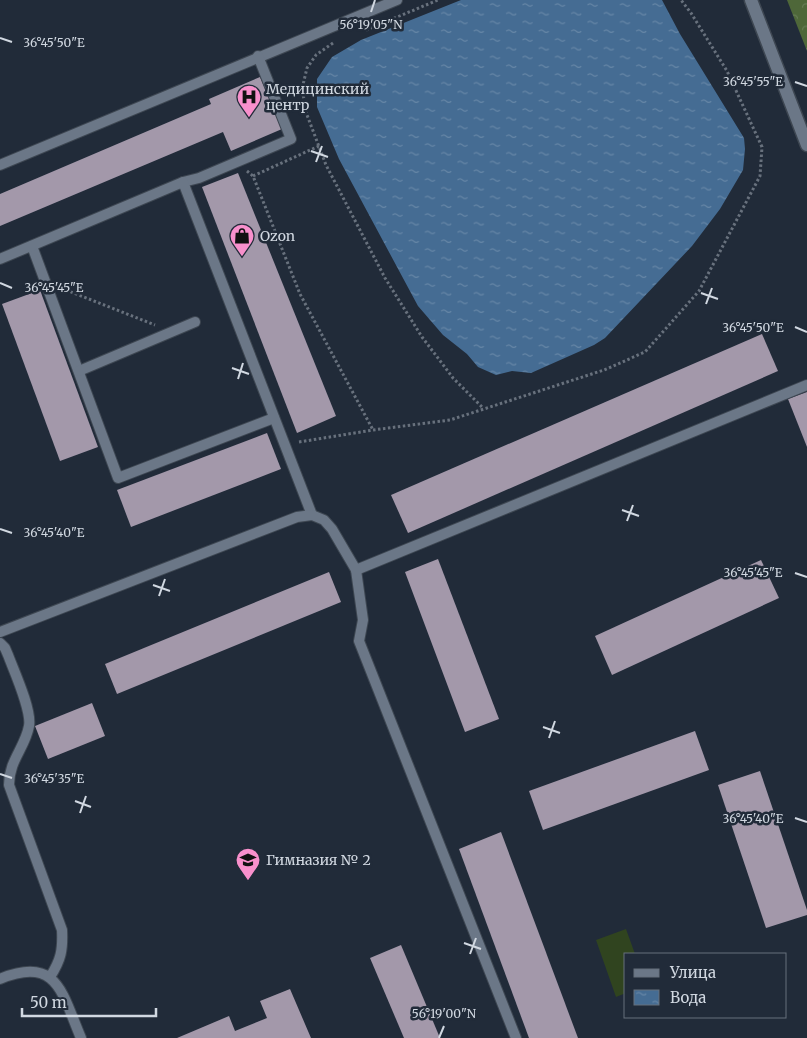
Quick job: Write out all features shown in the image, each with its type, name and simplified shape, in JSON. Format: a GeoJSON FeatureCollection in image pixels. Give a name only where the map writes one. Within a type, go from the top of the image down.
{"type":"FeatureCollection","features":[{"type":"Feature","properties":{"kind":"street"},"geometry":{"type":"LineString","coordinates":[[751,0],[807,145]]}},
{"type":"Feature","properties":{"kind":"lane"},"geometry":{"type":"LineString","coordinates":[[0,165],[258,56],[397,0]]}},
{"type":"Feature","properties":{"kind":"lane"},"geometry":{"type":"LineString","coordinates":[[0,259],[291,139],[258,56]]}},
{"type":"Feature","properties":{"kind":"lane"},"geometry":{"type":"LineString","coordinates":[[184,182],[312,515]]}},
{"type":"Feature","properties":{"kind":"lane"},"geometry":{"type":"LineString","coordinates":[[32,246],[118,478],[274,418]]}},
{"type":"Feature","properties":{"kind":"lane"},"geometry":{"type":"LineString","coordinates":[[78,371],[195,322]]}},
{"type":"Feature","properties":{"kind":"lane"},"geometry":{"type":"LineString","coordinates":[[356,570],[807,385]]}},
{"type":"Feature","properties":{"kind":"lane"},"geometry":{"type":"LineString","coordinates":[[0,632],[297,516],[312,515],[324,520],[332,529],[356,570],[362,620],[360,641],[516,1038]]}},
{"type":"Feature","properties":{"kind":"lane"},"geometry":{"type":"LineString","coordinates":[[0,643],[8,655],[30,715],[29,727],[9,772],[9,785],[62,930],[63,946],[59,963],[50,977]]}},
{"type":"Feature","properties":{"kind":"lane"},"geometry":{"type":"LineString","coordinates":[[0,979],[17,972],[29,971],[50,977],[61,992],[81,1038]]}},
{"type":"Feature","properties":{"kind":"path"},"geometry":{"type":"LineString","coordinates":[[360,32],[438,0]]}},
{"type":"Feature","properties":{"kind":"path"},"geometry":{"type":"LineString","coordinates":[[283,441],[290,444],[450,420],[604,370],[645,352],[699,291],[760,176],[762,147],[726,71],[691,13],[680,0]]}},
{"type":"Feature","properties":{"kind":"path"},"geometry":{"type":"LineString","coordinates":[[337,40],[311,62],[307,68],[302,89],[307,115],[319,146],[339,190],[385,278],[422,337],[453,378],[484,408]]}},
{"type":"Feature","properties":{"kind":"path"},"geometry":{"type":"LineString","coordinates":[[253,176],[319,146]]}},
{"type":"Feature","properties":{"kind":"path"},"geometry":{"type":"LineString","coordinates":[[237,162],[253,176],[300,294],[374,430]]}},
{"type":"Feature","properties":{"kind":"path"},"geometry":{"type":"LineString","coordinates":[[46,283],[173,331]]}},
{"type":"Feature","properties":{"kind":"green space"},"geometry":{"type":"Polygon","coordinates":[[[787,0],[807,0],[807,51],[787,0]]]}},
{"type":"Feature","properties":{"kind":"green space"},"geometry":{"type":"Polygon","coordinates":[[[626,929],[635,953],[624,953],[624,994],[616,997],[596,940],[626,929]]]}},
{"type":"Feature","properties":{"kind":"water"},"geometry":{"type":"Polygon","coordinates":[[[461,0],[662,0],[680,34],[744,138],[743,170],[720,209],[692,246],[605,338],[594,345],[531,373],[512,371],[496,375],[478,367],[467,354],[443,335],[418,306],[339,159],[317,107],[317,79],[332,57],[361,40],[461,0]]]}},
{"type":"Feature","properties":{"kind":"building"},"geometry":{"type":"Polygon","coordinates":[[[260,77],[282,129],[231,151],[223,132],[0,226],[0,194],[211,104],[209,99],[260,77]]]}},
{"type":"Feature","properties":{"kind":"building"},"geometry":{"type":"Polygon","coordinates":[[[238,173],[336,416],[297,433],[202,187],[238,173]]]}},
{"type":"Feature","properties":{"kind":"building"},"geometry":{"type":"Polygon","coordinates":[[[40,290],[98,447],[60,461],[2,304],[40,290]]]}},
{"type":"Feature","properties":{"kind":"building"},"geometry":{"type":"Polygon","coordinates":[[[762,334],[778,371],[408,533],[391,495],[762,334]]]}},
{"type":"Feature","properties":{"kind":"building"},"geometry":{"type":"Polygon","coordinates":[[[807,392],[807,447],[788,399],[807,392]]]}},
{"type":"Feature","properties":{"kind":"building"},"geometry":{"type":"Polygon","coordinates":[[[267,433],[281,469],[131,527],[117,490],[267,433]]]}},
{"type":"Feature","properties":{"kind":"building"},"geometry":{"type":"Polygon","coordinates":[[[438,559],[499,719],[465,732],[405,572],[438,559]]]}},
{"type":"Feature","properties":{"kind":"building"},"geometry":{"type":"Polygon","coordinates":[[[761,560],[779,598],[612,675],[595,636],[761,560]]]}},
{"type":"Feature","properties":{"kind":"building"},"geometry":{"type":"Polygon","coordinates":[[[329,572],[341,602],[117,694],[105,664],[329,572]]]}},
{"type":"Feature","properties":{"kind":"building"},"geometry":{"type":"Polygon","coordinates":[[[92,703],[105,736],[48,759],[35,726],[92,703]]]}},
{"type":"Feature","properties":{"kind":"building"},"geometry":{"type":"Polygon","coordinates":[[[695,731],[709,770],[543,830],[529,791],[695,731]]]}},
{"type":"Feature","properties":{"kind":"building"},"geometry":{"type":"Polygon","coordinates":[[[760,771],[807,910],[807,915],[766,928],[718,785],[760,771]]]}},
{"type":"Feature","properties":{"kind":"building"},"geometry":{"type":"Polygon","coordinates":[[[501,832],[578,1038],[529,1038],[459,849],[501,832]]]}},
{"type":"Feature","properties":{"kind":"building"},"geometry":{"type":"Polygon","coordinates":[[[401,945],[440,1038],[404,1038],[370,958],[401,945]]]}},
{"type":"Feature","properties":{"kind":"building"},"geometry":{"type":"Polygon","coordinates":[[[290,989],[311,1038],[177,1038],[229,1016],[235,1031],[267,1018],[260,1001],[290,989]]]}},
{"type":"Feature","properties":{"kind":"place","name":"Медицинский центр"},"geometry":{"type":"Point","coordinates":[249,118]}},
{"type":"Feature","properties":{"kind":"place","name":"Ozon"},"geometry":{"type":"Point","coordinates":[242,257]}},
{"type":"Feature","properties":{"kind":"place","name":"Гимназия № 2"},"geometry":{"type":"Point","coordinates":[248,881]}}]}
